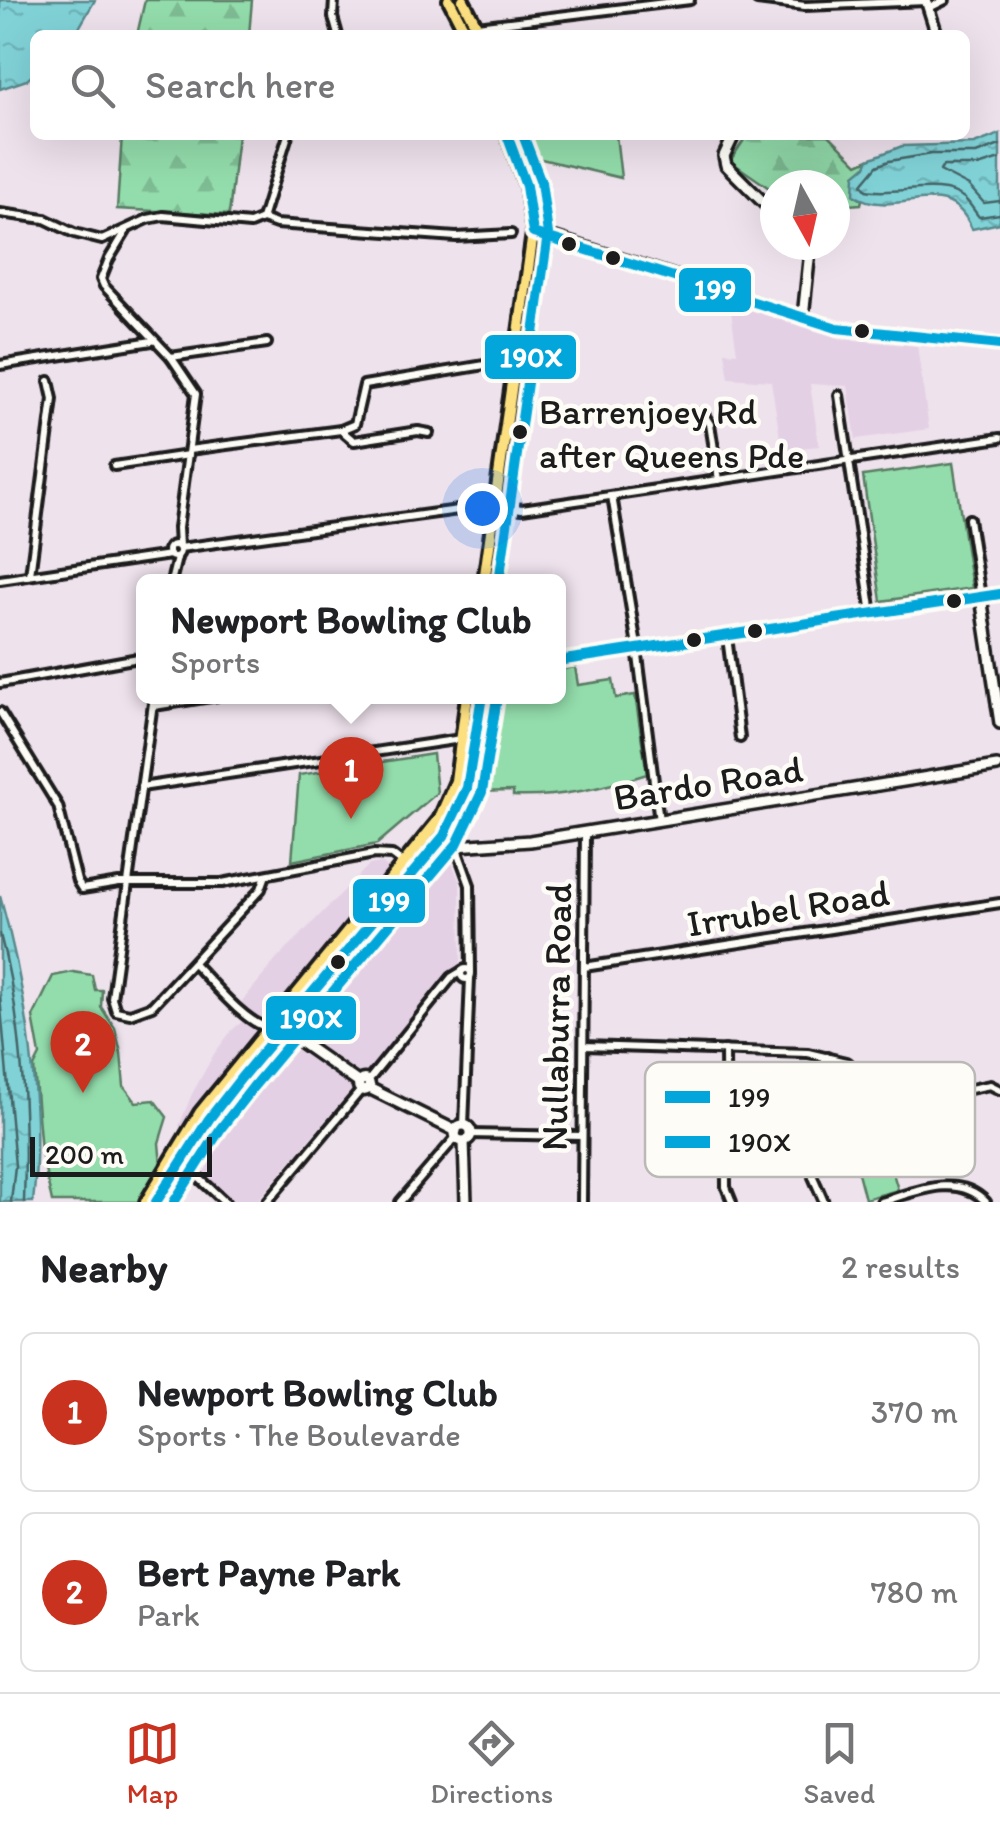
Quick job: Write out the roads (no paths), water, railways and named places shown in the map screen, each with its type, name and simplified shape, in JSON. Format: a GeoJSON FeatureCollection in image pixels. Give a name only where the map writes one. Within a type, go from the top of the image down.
{"type":"FeatureCollection","features":[{"type":"Feature","properties":{"kind":"main road"},"geometry":{"type":"LineString","coordinates":[[449,0],[464,30]]}},
{"type":"Feature","properties":{"kind":"main road"},"geometry":{"type":"LineString","coordinates":[[463,0],[478,30]]}},
{"type":"Feature","properties":{"kind":"main road"},"geometry":{"type":"LineString","coordinates":[[485,574],[533,233],[526,186],[509,140]]}},
{"type":"Feature","properties":{"kind":"main road"},"geometry":{"type":"LineString","coordinates":[[499,574],[546,236],[541,195],[522,140]]}},
{"type":"Feature","properties":{"kind":"main road"},"geometry":{"type":"LineString","coordinates":[[533,233],[546,236]]}},
{"type":"Feature","properties":{"kind":"main road"},"geometry":{"type":"LineString","coordinates":[[495,505],[508,508]]}},
{"type":"Feature","properties":{"kind":"main road"},"geometry":{"type":"LineString","coordinates":[[156,1202],[200,1113],[446,808],[456,781],[466,704]]}},
{"type":"Feature","properties":{"kind":"main road"},"geometry":{"type":"LineString","coordinates":[[146,1202],[282,1028],[444,836],[467,788],[481,704]]}},
{"type":"Feature","properties":{"kind":"main road"},"geometry":{"type":"LineString","coordinates":[[461,739],[475,740]]}},
{"type":"Feature","properties":{"kind":"main road"},"geometry":{"type":"LineString","coordinates":[[433,828],[444,836]]}},
{"type":"Feature","properties":{"kind":"main road"},"geometry":{"type":"LineString","coordinates":[[404,864],[422,864]]}},
{"type":"Feature","properties":{"kind":"main road"},"geometry":{"type":"LineString","coordinates":[[404,864],[406,884]]}},
{"type":"Feature","properties":{"kind":"street"},"geometry":{"type":"LineString","coordinates":[[334,0],[337,30]]}},
{"type":"Feature","properties":{"kind":"street"},"geometry":{"type":"LineString","coordinates":[[486,30],[690,0]]}},
{"type":"Feature","properties":{"kind":"street"},"geometry":{"type":"LineString","coordinates":[[757,0],[805,6],[945,0]]}},
{"type":"Feature","properties":{"kind":"street"},"geometry":{"type":"LineString","coordinates":[[927,3],[935,30]]}},
{"type":"Feature","properties":{"kind":"street"},"geometry":{"type":"LineString","coordinates":[[0,213],[45,220],[102,240],[163,216],[250,224],[262,218],[286,140]]}},
{"type":"Feature","properties":{"kind":"street"},"geometry":{"type":"LineString","coordinates":[[731,140],[726,149],[726,165],[760,199]]}},
{"type":"Feature","properties":{"kind":"street"},"geometry":{"type":"LineString","coordinates":[[262,218],[276,224],[456,236],[511,234]]}},
{"type":"Feature","properties":{"kind":"street"},"geometry":{"type":"LineString","coordinates":[[126,230],[101,279],[171,357],[196,394],[172,574]]}},
{"type":"Feature","properties":{"kind":"street"},"geometry":{"type":"LineString","coordinates":[[546,236],[837,328],[1000,345]]}},
{"type":"Feature","properties":{"kind":"street"},"geometry":{"type":"LineString","coordinates":[[802,317],[809,260]]}},
{"type":"Feature","properties":{"kind":"street"},"geometry":{"type":"LineString","coordinates":[[0,365],[153,340]]}},
{"type":"Feature","properties":{"kind":"street"},"geometry":{"type":"LineString","coordinates":[[171,357],[267,343]]}},
{"type":"Feature","properties":{"kind":"street"},"geometry":{"type":"LineString","coordinates":[[114,466],[340,430],[355,424],[364,385],[516,360]]}},
{"type":"Feature","properties":{"kind":"street"},"geometry":{"type":"LineString","coordinates":[[30,575],[53,398],[50,381]]}},
{"type":"Feature","properties":{"kind":"street"},"geometry":{"type":"LineString","coordinates":[[839,395],[872,614]]}},
{"type":"Feature","properties":{"kind":"street"},"geometry":{"type":"LineString","coordinates":[[704,413],[710,424],[718,480]]}},
{"type":"Feature","properties":{"kind":"street"},"geometry":{"type":"LineString","coordinates":[[340,430],[354,441],[429,433]]}},
{"type":"Feature","properties":{"kind":"street"},"geometry":{"type":"LineString","coordinates":[[508,508],[1000,438]]}},
{"type":"Feature","properties":{"kind":"street"},"geometry":{"type":"LineString","coordinates":[[612,496],[660,820]]}},
{"type":"Feature","properties":{"kind":"street"},"geometry":{"type":"LineString","coordinates":[[0,580],[204,546],[495,505]]}},
{"type":"Feature","properties":{"kind":"street"},"geometry":{"type":"LineString","coordinates":[[970,519],[1000,722]]}},
{"type":"Feature","properties":{"kind":"street"},"geometry":{"type":"LineString","coordinates":[[566,661],[1000,594]]}},
{"type":"Feature","properties":{"kind":"street"},"geometry":{"type":"LineString","coordinates":[[727,637],[740,738]]}},
{"type":"Feature","properties":{"kind":"street"},"geometry":{"type":"LineString","coordinates":[[0,683],[136,659]]}},
{"type":"Feature","properties":{"kind":"street"},"geometry":{"type":"LineString","coordinates":[[166,704],[153,706],[112,1002],[114,1010],[120,1014],[145,1008],[262,888],[266,875]]}},
{"type":"Feature","properties":{"kind":"street"},"geometry":{"type":"LineString","coordinates":[[0,712],[58,806],[79,887],[86,890],[128,884],[222,883],[374,854],[392,856],[404,864]]}},
{"type":"Feature","properties":{"kind":"street"},"geometry":{"type":"LineString","coordinates":[[141,787],[461,739]]}},
{"type":"Feature","properties":{"kind":"street","name":"Bardo Road"},"geometry":{"type":"LineString","coordinates":[[456,846],[515,843],[999,766]]}},
{"type":"Feature","properties":{"kind":"street","name":"Nullaburra Road"},"geometry":{"type":"LineString","coordinates":[[582,1202],[585,832]]}},
{"type":"Feature","properties":{"kind":"street"},"geometry":{"type":"LineString","coordinates":[[444,836],[456,846],[470,885],[462,1134],[466,1202]]}},
{"type":"Feature","properties":{"kind":"street","name":"Irrubel Road"},"geometry":{"type":"LineString","coordinates":[[584,966],[1000,903]]}},
{"type":"Feature","properties":{"kind":"street"},"geometry":{"type":"LineString","coordinates":[[192,963],[258,1025],[269,1028]]}},
{"type":"Feature","properties":{"kind":"street"},"geometry":{"type":"LineString","coordinates":[[267,1202],[456,974],[466,974]]}},
{"type":"Feature","properties":{"kind":"street"},"geometry":{"type":"LineString","coordinates":[[282,1028],[364,1086],[462,1134],[582,1136]]}},
{"type":"Feature","properties":{"kind":"street"},"geometry":{"type":"LineString","coordinates":[[584,1046],[808,1053],[846,1062]]}},
{"type":"Feature","properties":{"kind":"street"},"geometry":{"type":"LineString","coordinates":[[725,1050],[725,1062]]}},
{"type":"Feature","properties":{"kind":"street"},"geometry":{"type":"LineString","coordinates":[[823,1062],[827,1056]]}},
{"type":"Feature","properties":{"kind":"street"},"geometry":{"type":"LineString","coordinates":[[975,1089],[990,1086],[1000,1090]]}},
{"type":"Feature","properties":{"kind":"street"},"geometry":{"type":"LineString","coordinates":[[400,1202],[462,1134]]}},
{"type":"Feature","properties":{"kind":"street"},"geometry":{"type":"LineString","coordinates":[[177,1159],[225,1202]]}},
{"type":"Feature","properties":{"kind":"street"},"geometry":{"type":"LineString","coordinates":[[726,1177],[732,1202]]}},
{"type":"Feature","properties":{"kind":"street"},"geometry":{"type":"LineString","coordinates":[[813,1177],[824,1202]]}},
{"type":"Feature","properties":{"kind":"street"},"geometry":{"type":"LineString","coordinates":[[881,1202],[952,1184],[966,1186],[986,1202]]}},
{"type":"Feature","properties":{"kind":"water"},"geometry":{"type":"Polygon","coordinates":[[[0,0],[95,0],[78,30],[30,30],[30,77],[0,89],[0,0]]]}},
{"type":"Feature","properties":{"kind":"water"},"geometry":{"type":"Polygon","coordinates":[[[1000,134],[1000,223],[972,229],[961,212],[935,199],[887,203],[870,202],[854,195],[855,175],[869,159],[902,146],[974,144],[1000,134]]]}},
{"type":"Feature","properties":{"kind":"water"},"geometry":{"type":"Polygon","coordinates":[[[0,896],[18,969],[30,1048],[36,1127],[33,1202],[0,1202],[0,896]]]}},
{"type":"Feature","properties":{"kind":"place","name":"Barrenjoey Rd after Queens Pde"},"geometry":{"type":"Point","coordinates":[520,432]}},
{"type":"Feature","properties":{"kind":"place","name":"Newport Bowling Club"},"geometry":{"type":"Point","coordinates":[351,819]}},
{"type":"Feature","properties":{"kind":"place","name":"Bert Payne Park"},"geometry":{"type":"Point","coordinates":[83,1093]}}]}
